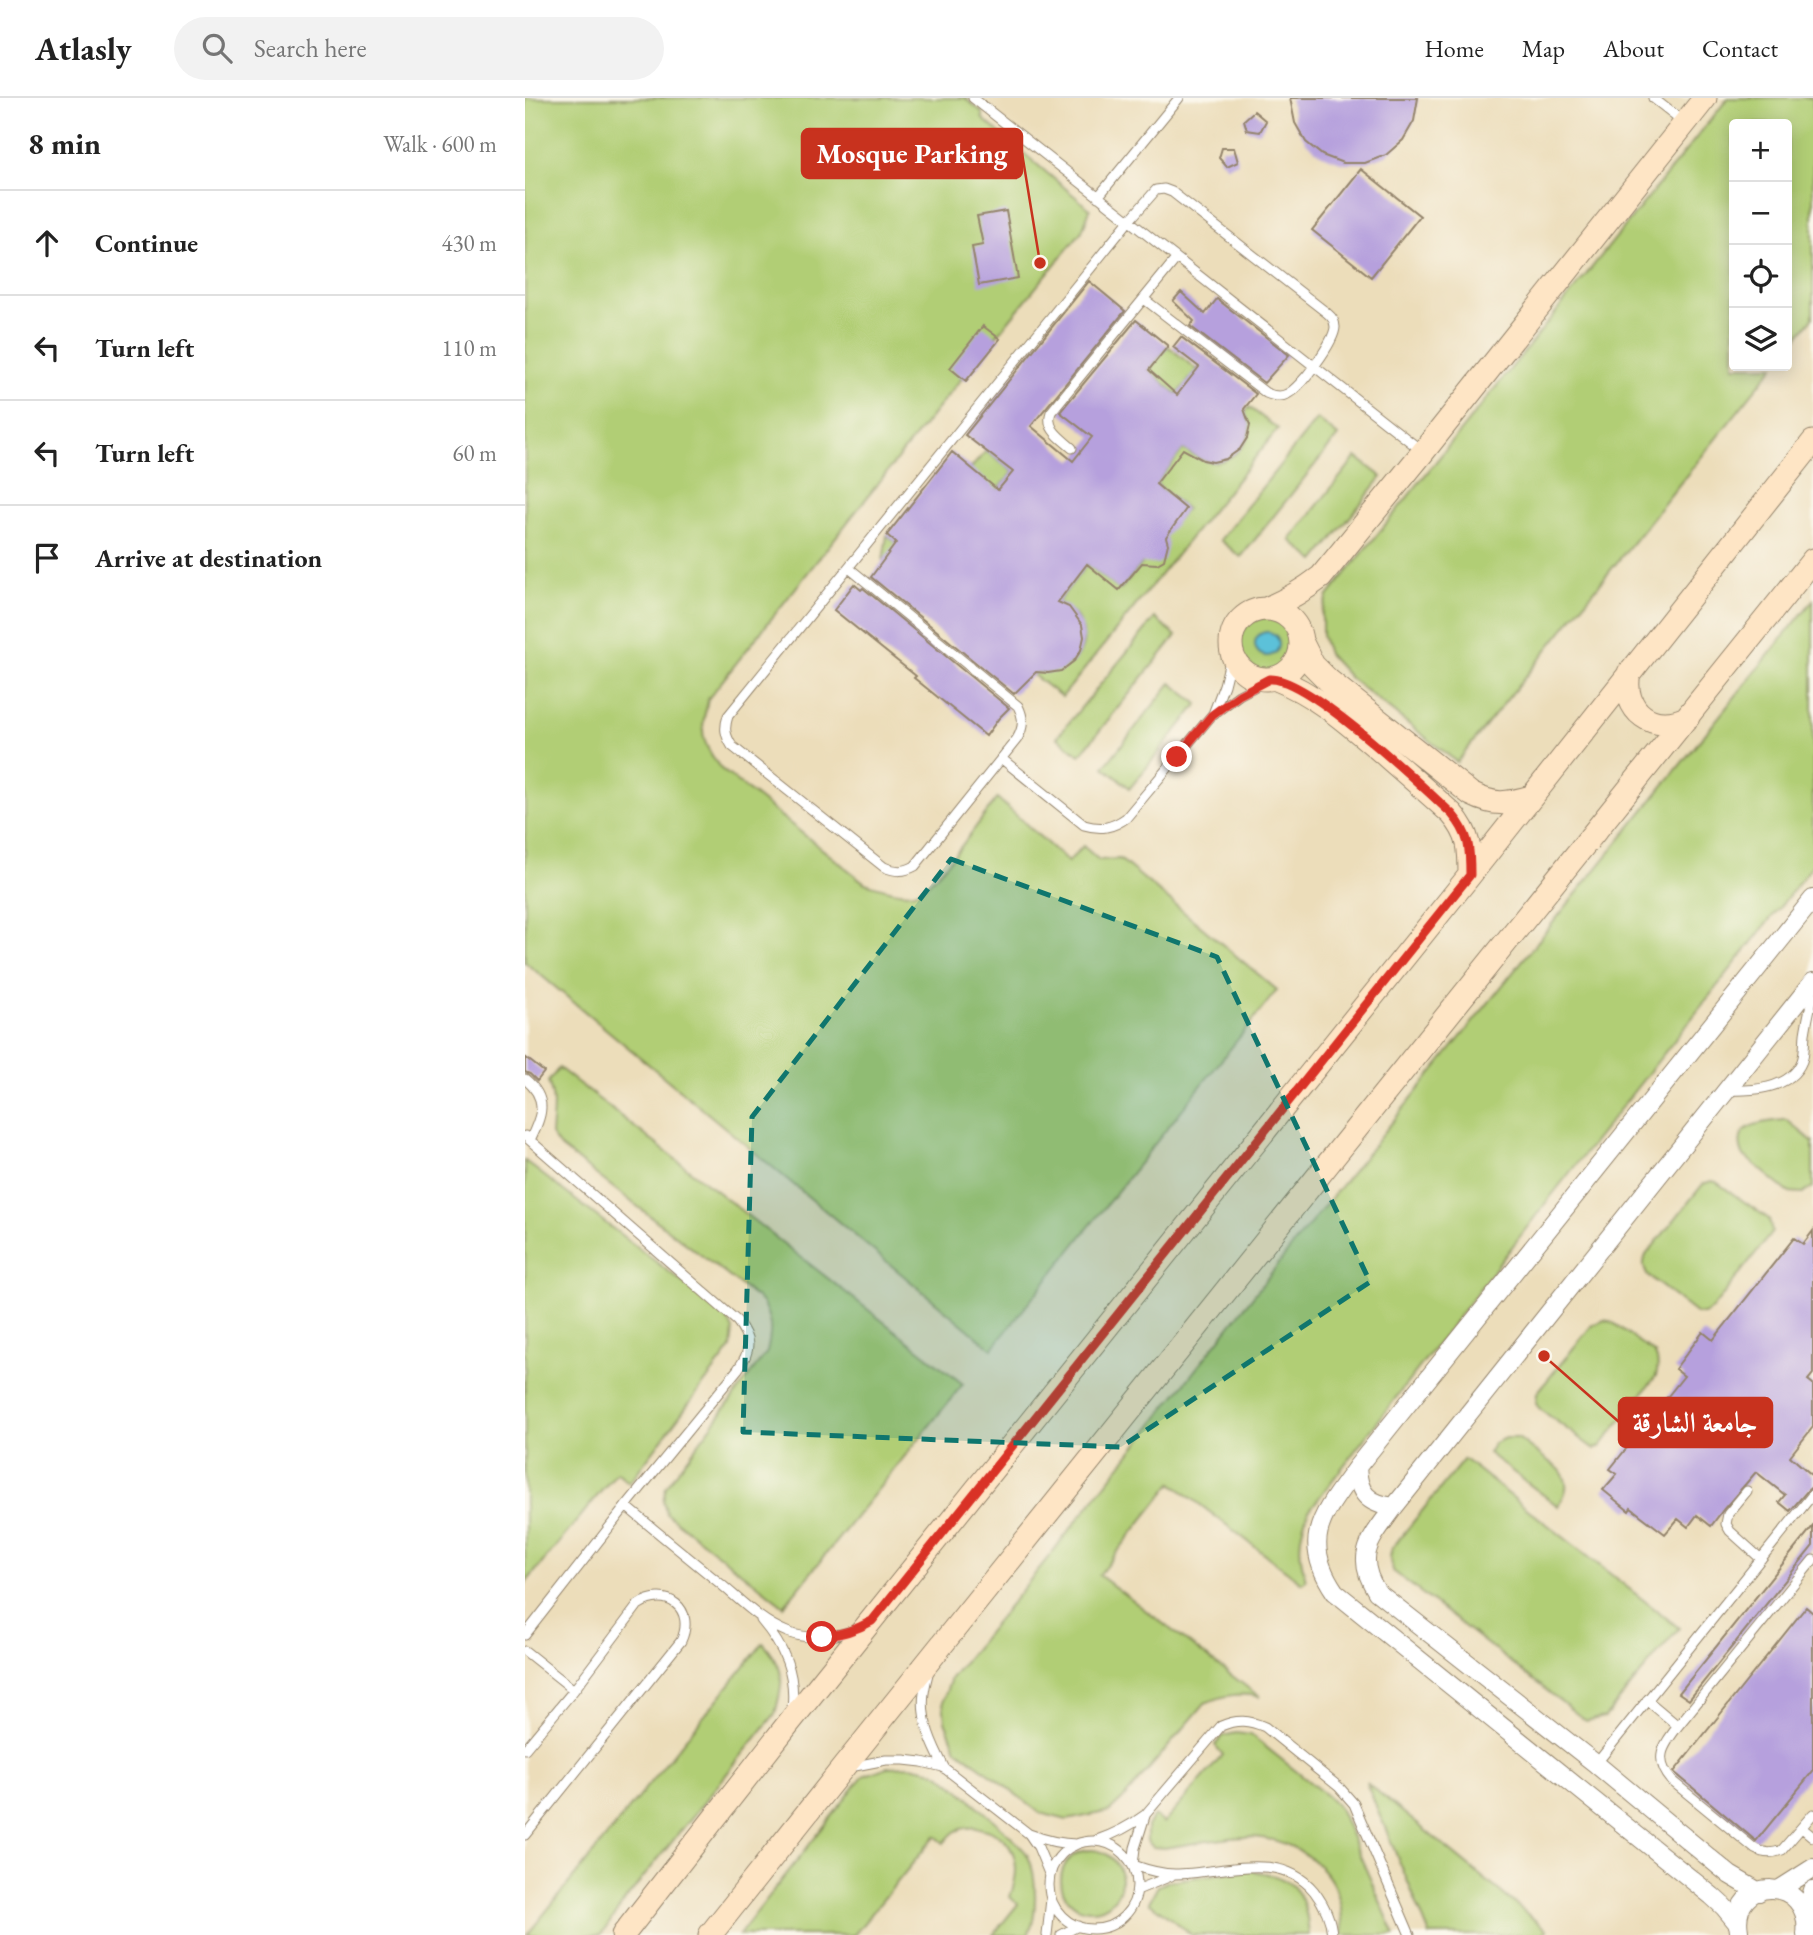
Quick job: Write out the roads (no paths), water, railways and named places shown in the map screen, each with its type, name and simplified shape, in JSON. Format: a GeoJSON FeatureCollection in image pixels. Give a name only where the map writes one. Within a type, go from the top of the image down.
{"type":"FeatureCollection","features":[{"type":"Feature","properties":{"kind":"street"},"geometry":{"type":"LineString","coordinates":[[1470,875],[1468,840],[1452,814],[1353,727],[1314,698],[1297,687],[1250,675],[1242,670],[1232,653],[1233,630],[1239,621],[1257,609],[1268,608],[1287,600],[1321,577],[1705,98]]}},
{"type":"Feature","properties":{"kind":"street"},"geometry":{"type":"LineString","coordinates":[[623,1935],[788,1724],[1470,875],[1813,442]]}},
{"type":"Feature","properties":{"kind":"street"},"geometry":{"type":"LineString","coordinates":[[710,1935],[1813,560]]}},
{"type":"Feature","properties":{"kind":"street"},"geometry":{"type":"LineString","coordinates":[[1272,679],[1286,674],[1300,655],[1310,607],[1321,577]]}},
{"type":"Feature","properties":{"kind":"street"},"geometry":{"type":"LineString","coordinates":[[1268,608],[1286,614],[1294,621],[1319,672],[1471,794],[1500,804],[1531,797]]}},
{"type":"Feature","properties":{"kind":"street"},"geometry":{"type":"LineString","coordinates":[[1629,673],[1628,691],[1634,707],[1640,713],[1663,724],[1688,717]]}},
{"type":"Feature","properties":{"kind":"street"},"geometry":{"type":"LineString","coordinates":[[1404,771],[1419,753]]}},
{"type":"Feature","properties":{"kind":"street"},"geometry":{"type":"LineString","coordinates":[[1739,1929],[1724,1907],[1712,1896],[1335,1592],[1320,1563],[1318,1532],[1323,1516],[1357,1467],[1813,899]]}},
{"type":"Feature","properties":{"kind":"street"},"geometry":{"type":"LineString","coordinates":[[1759,1892],[1730,1875],[1596,1764],[1377,1592],[1369,1581],[1365,1554],[1369,1541],[1394,1507],[1813,982]]}},
{"type":"Feature","properties":{"kind":"street"},"geometry":{"type":"LineString","coordinates":[[1357,1467],[1357,1480],[1370,1500],[1381,1506],[1394,1507]]}},
{"type":"Feature","properties":{"kind":"street"},"geometry":{"type":"LineString","coordinates":[[1780,1889],[1813,1868]]}},
{"type":"Feature","properties":{"kind":"street"},"geometry":{"type":"LineString","coordinates":[[1739,1929],[1739,1914],[1743,1905],[1750,1897],[1766,1889],[1780,1889],[1801,1901],[1809,1925]]}},
{"type":"Feature","properties":{"kind":"street"},"geometry":{"type":"LineString","coordinates":[[1809,1925],[1813,1890]]}},
{"type":"Feature","properties":{"kind":"lane"},"geometry":{"type":"LineString","coordinates":[[1098,197],[1179,98]]}},
{"type":"Feature","properties":{"kind":"lane"},"geometry":{"type":"LineString","coordinates":[[1653,98],[1685,123]]}},
{"type":"Feature","properties":{"kind":"lane"},"geometry":{"type":"LineString","coordinates":[[978,100],[1176,260],[1423,452]]}},
{"type":"Feature","properties":{"kind":"lane"},"geometry":{"type":"LineString","coordinates":[[849,568],[1018,706],[1022,714],[1021,731],[1002,759],[915,866],[900,871],[884,867],[732,746],[726,737],[728,716],[1156,190],[1168,190],[1327,313],[1334,321],[1335,332],[1315,367],[1290,393],[1282,396],[1266,393],[1144,299]]}},
{"type":"Feature","properties":{"kind":"lane"},"geometry":{"type":"LineString","coordinates":[[1072,448],[1052,430],[1049,418],[1176,260]]}},
{"type":"Feature","properties":{"kind":"lane"},"geometry":{"type":"LineString","coordinates":[[1212,715],[1224,685],[1232,653]]}},
{"type":"Feature","properties":{"kind":"lane"},"geometry":{"type":"LineString","coordinates":[[1002,759],[1084,825],[1109,827],[1126,818],[1212,715],[1239,695],[1272,679]]}},
{"type":"Feature","properties":{"kind":"lane"},"geometry":{"type":"LineString","coordinates":[[1728,1090],[1770,1086],[1783,1082],[1797,1070],[1804,1053],[1813,995]]}},
{"type":"Feature","properties":{"kind":"lane"},"geometry":{"type":"LineString","coordinates":[[525,1079],[537,1092],[542,1110],[540,1120],[528,1138],[737,1321],[746,1331],[749,1344],[746,1358],[525,1635]]}},
{"type":"Feature","properties":{"kind":"lane"},"geometry":{"type":"LineString","coordinates":[[1747,1491],[1728,1514],[1726,1524],[1730,1531],[1761,1559]]}},
{"type":"Feature","properties":{"kind":"lane"},"geometry":{"type":"LineString","coordinates":[[1596,1764],[1813,1494]]}},
{"type":"Feature","properties":{"kind":"lane"},"geometry":{"type":"LineString","coordinates":[[626,1506],[755,1613],[787,1632],[804,1636],[840,1635],[872,1621]]}},
{"type":"Feature","properties":{"kind":"lane"},"geometry":{"type":"LineString","coordinates":[[1813,1560],[1678,1726],[1666,1742],[1661,1759],[1667,1775],[1682,1790],[1761,1852],[1776,1853],[1783,1850],[1813,1814]]}},
{"type":"Feature","properties":{"kind":"lane"},"geometry":{"type":"LineString","coordinates":[[525,1749],[574,1690],[638,1605],[657,1597],[676,1604],[683,1612],[686,1622],[681,1641],[527,1830]]}},
{"type":"Feature","properties":{"kind":"lane"},"geometry":{"type":"LineString","coordinates":[[755,1613],[778,1641],[792,1673],[793,1708],[788,1724]]}},
{"type":"Feature","properties":{"kind":"lane"},"geometry":{"type":"LineString","coordinates":[[525,1651],[574,1690]]}},
{"type":"Feature","properties":{"kind":"lane"},"geometry":{"type":"LineString","coordinates":[[933,1657],[923,1693],[924,1712],[933,1747],[945,1769]]}},
{"type":"Feature","properties":{"kind":"lane"},"geometry":{"type":"LineString","coordinates":[[1647,1700],[1678,1726]]}},
{"type":"Feature","properties":{"kind":"lane"},"geometry":{"type":"LineString","coordinates":[[842,1769],[886,1760],[922,1762],[945,1769],[1029,1834],[1060,1844],[1076,1844],[1114,1835],[1131,1826],[1145,1815],[1221,1726],[1232,1721],[1255,1722],[1265,1727],[1339,1787],[1354,1804],[1410,1935]]}},
{"type":"Feature","properties":{"kind":"lane"},"geometry":{"type":"LineString","coordinates":[[1133,1865],[1137,1839],[1145,1815]]}},
{"type":"Feature","properties":{"kind":"lane"},"geometry":{"type":"LineString","coordinates":[[1802,1828],[1813,1837]]}},
{"type":"Feature","properties":{"kind":"lane"},"geometry":{"type":"LineString","coordinates":[[1029,1834],[1050,1876],[1047,1935]]}},
{"type":"Feature","properties":{"kind":"lane"},"geometry":{"type":"LineString","coordinates":[[1061,1935],[1114,1923],[1130,1910],[1137,1891],[1137,1877],[1133,1865],[1124,1853],[1112,1844],[1097,1840]]}},
{"type":"Feature","properties":{"kind":"lane"},"geometry":{"type":"LineString","coordinates":[[1050,1876],[1059,1857],[1076,1844]]}},
{"type":"Feature","properties":{"kind":"lane"},"geometry":{"type":"LineString","coordinates":[[1133,1865],[1175,1874],[1253,1866],[1273,1867],[1292,1874],[1309,1885],[1322,1901],[1332,1935]]}},
{"type":"Feature","properties":{"kind":"lane"},"geometry":{"type":"LineString","coordinates":[[1137,1891],[1175,1874]]}},
{"type":"Feature","properties":{"kind":"lane"},"geometry":{"type":"LineString","coordinates":[[1051,1897],[1061,1915],[1086,1930]]}},
{"type":"Feature","properties":{"kind":"lane"},"geometry":{"type":"LineString","coordinates":[[1109,1935],[1114,1923]]}},
{"type":"Feature","properties":{"kind":"water"},"geometry":{"type":"Polygon","coordinates":[[[1262,632],[1272,632],[1279,639],[1279,649],[1272,656],[1262,656],[1255,649],[1255,639],[1262,632]]]}},
{"type":"Feature","properties":{"kind":"place","name":"Mosque Parking"},"geometry":{"type":"Point","coordinates":[1040,263]}},
{"type":"Feature","properties":{"kind":"place","name":"جامعة الشارقة"},"geometry":{"type":"Point","coordinates":[1544,1356]}}]}
